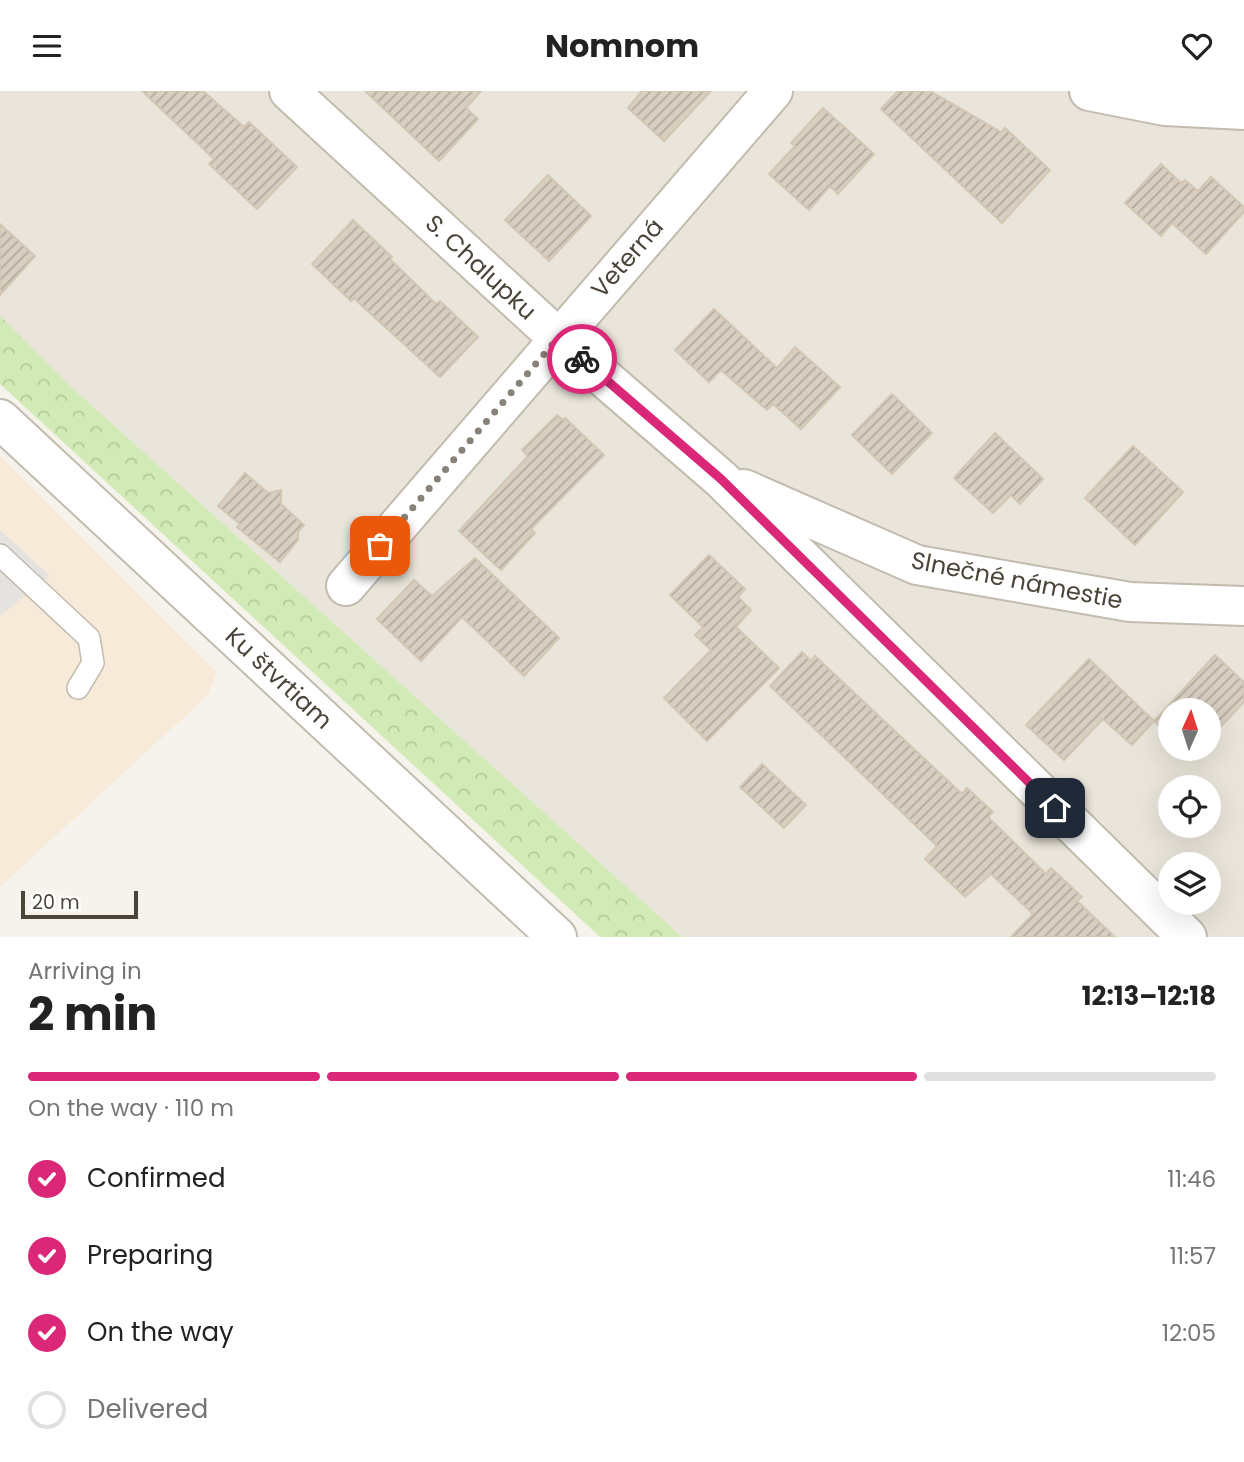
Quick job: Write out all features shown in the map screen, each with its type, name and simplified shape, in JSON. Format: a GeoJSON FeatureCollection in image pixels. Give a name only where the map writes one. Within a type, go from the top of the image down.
{"type":"FeatureCollection","features":[{"type":"Feature","properties":{"kind":"street","name":"S. Chalupku"},"geometry":{"type":"LineString","coordinates":[[289,91],[558,338],[721,479],[1188,937]]}},
{"type":"Feature","properties":{"kind":"street","name":"Veterná"},"geometry":{"type":"LineString","coordinates":[[346,586],[773,91]]}},
{"type":"Feature","properties":{"kind":"street"},"geometry":{"type":"LineString","coordinates":[[1089,91],[1165,106],[1244,110]]}},
{"type":"Feature","properties":{"kind":"street","name":"Ku štvrtiam"},"geometry":{"type":"LineString","coordinates":[[0,419],[557,937]]}},
{"type":"Feature","properties":{"kind":"street","name":"Slnečné námestie"},"geometry":{"type":"LineString","coordinates":[[721,479],[917,565],[1130,602],[1244,606]]}},
{"type":"Feature","properties":{"kind":"lane"},"geometry":{"type":"LineString","coordinates":[[0,555],[89,638],[93,663],[78,688]]}},
{"type":"Feature","properties":{"kind":"shaded area"},"geometry":{"type":"Polygon","coordinates":[[[0,91],[1244,91],[1244,937],[659,937],[0,326],[0,91]]]}},
{"type":"Feature","properties":{"kind":"shaded area"},"geometry":{"type":"Polygon","coordinates":[[[0,456],[217,672],[208,695],[0,887],[0,456]]]}},
{"type":"Feature","properties":{"kind":"shaded area"},"geometry":{"type":"Polygon","coordinates":[[[0,530],[50,576],[0,616],[0,530]]]}},
{"type":"Feature","properties":{"kind":"green space"},"geometry":{"type":"Polygon","coordinates":[[[0,316],[71,387],[682,937],[600,937],[0,384],[0,316]]]}},
{"type":"Feature","properties":{"kind":"building"},"geometry":{"type":"Polygon","coordinates":[[[142,91],[203,91],[244,127],[249,122],[297,167],[257,209],[209,164],[214,159],[142,91]]]}},
{"type":"Feature","properties":{"kind":"building"},"geometry":{"type":"Polygon","coordinates":[[[365,91],[481,91],[466,108],[478,119],[439,161],[365,91]]]}},
{"type":"Feature","properties":{"kind":"building"},"geometry":{"type":"Polygon","coordinates":[[[642,91],[711,91],[664,141],[628,108],[642,91]]]}},
{"type":"Feature","properties":{"kind":"building"},"geometry":{"type":"Polygon","coordinates":[[[898,91],[930,91],[1001,132],[1005,128],[1050,170],[1002,223],[881,109],[898,91]]]}},
{"type":"Feature","properties":{"kind":"building"},"geometry":{"type":"Polygon","coordinates":[[[823,108],[874,154],[838,194],[830,186],[809,210],[769,174],[795,146],[791,143],[823,108]]]}},
{"type":"Feature","properties":{"kind":"building"},"geometry":{"type":"Polygon","coordinates":[[[1161,164],[1181,183],[1185,180],[1198,191],[1211,177],[1244,207],[1244,212],[1206,254],[1172,223],[1161,236],[1125,203],[1161,164]]]}},
{"type":"Feature","properties":{"kind":"building"},"geometry":{"type":"Polygon","coordinates":[[[548,175],[591,216],[549,261],[505,220],[548,175]]]}},
{"type":"Feature","properties":{"kind":"building"},"geometry":{"type":"Polygon","coordinates":[[[353,220],[436,304],[440,301],[478,337],[440,377],[354,298],[351,301],[312,264],[353,220]]]}},
{"type":"Feature","properties":{"kind":"building"},"geometry":{"type":"Polygon","coordinates":[[[0,224],[35,256],[0,295],[0,224]]]}},
{"type":"Feature","properties":{"kind":"building"},"geometry":{"type":"Polygon","coordinates":[[[714,309],[777,368],[795,347],[840,387],[801,429],[773,404],[767,410],[721,370],[709,382],[675,350],[714,309]]]}},
{"type":"Feature","properties":{"kind":"building"},"geometry":{"type":"Polygon","coordinates":[[[892,394],[932,433],[892,474],[852,435],[892,394]]]}},
{"type":"Feature","properties":{"kind":"building"},"geometry":{"type":"Polygon","coordinates":[[[557,415],[563,420],[565,418],[604,455],[531,529],[535,533],[501,570],[459,531],[528,456],[522,450],[557,415]]]}},
{"type":"Feature","properties":{"kind":"building"},"geometry":{"type":"Polygon","coordinates":[[[995,433],[1043,479],[1020,504],[1011,495],[993,513],[954,478],[995,433]]]}},
{"type":"Feature","properties":{"kind":"building"},"geometry":{"type":"Polygon","coordinates":[[[1133,446],[1183,492],[1135,545],[1085,498],[1133,446]]]}},
{"type":"Feature","properties":{"kind":"building"},"geometry":{"type":"Polygon","coordinates":[[[245,473],[268,493],[281,490],[281,504],[304,525],[298,532],[298,540],[280,562],[237,527],[240,524],[218,506],[245,473]]]}},
{"type":"Feature","properties":{"kind":"building"},"geometry":{"type":"Polygon","coordinates":[[[709,555],[745,589],[738,597],[751,610],[736,627],[779,668],[707,741],[664,698],[711,650],[695,635],[703,627],[670,595],[709,555]]]}},
{"type":"Feature","properties":{"kind":"building"},"geometry":{"type":"Polygon","coordinates":[[[475,558],[559,638],[524,676],[462,617],[421,661],[377,619],[414,580],[432,596],[475,558]]]}},
{"type":"Feature","properties":{"kind":"building"},"geometry":{"type":"Polygon","coordinates":[[[802,652],[811,661],[815,656],[962,794],[967,788],[993,812],[988,817],[1046,874],[1051,868],[1082,897],[1077,901],[1115,937],[1011,937],[1033,914],[991,874],[965,897],[925,859],[937,846],[770,686],[802,652]]]}},
{"type":"Feature","properties":{"kind":"building"},"geometry":{"type":"Polygon","coordinates":[[[1215,655],[1244,682],[1244,702],[1222,725],[1222,698],[1175,698],[1215,655]]]}},
{"type":"Feature","properties":{"kind":"building"},"geometry":{"type":"Polygon","coordinates":[[[1089,659],[1154,721],[1132,745],[1103,719],[1064,760],[1026,725],[1089,659]]]}},
{"type":"Feature","properties":{"kind":"building"},"geometry":{"type":"Polygon","coordinates":[[[762,764],[806,805],[784,828],[740,787],[762,764]]]}},
{"type":"Feature","properties":{"kind":"way so far"},"geometry":{"type":"LineString","coordinates":[[380,546],[558,338],[582,359]]}},
{"type":"Feature","properties":{"kind":"route"},"geometry":{"type":"LineString","coordinates":[[582,359],[721,479],[1055,808]]}}]}
